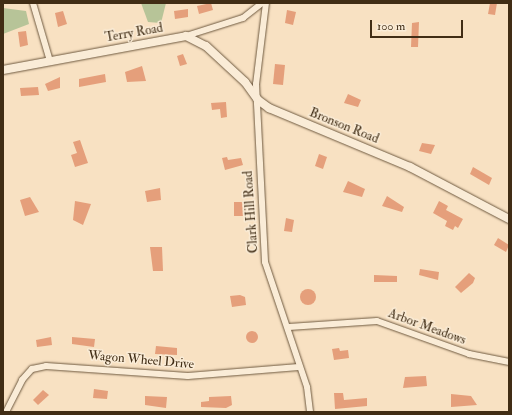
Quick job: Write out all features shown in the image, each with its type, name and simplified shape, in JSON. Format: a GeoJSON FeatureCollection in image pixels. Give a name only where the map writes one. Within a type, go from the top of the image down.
{"type":"FeatureCollection","features":[{"type":"Feature","properties":{"kind":"street"},"geometry":{"type":"LineString","coordinates":[[33,3],[50,61]]}},
{"type":"Feature","properties":{"kind":"street","name":"Terry Road"},"geometry":{"type":"LineString","coordinates":[[3,70],[186,36],[243,18],[262,3]]}},
{"type":"Feature","properties":{"kind":"street","name":"Clark Hill Road"},"geometry":{"type":"LineString","coordinates":[[266,3],[256,84],[266,262],[289,327],[291,347],[299,366],[310,412]]}},
{"type":"Feature","properties":{"kind":"street"},"geometry":{"type":"LineString","coordinates":[[186,36],[211,50],[245,82],[258,100]]}},
{"type":"Feature","properties":{"kind":"street","name":"Bronson Road"},"geometry":{"type":"LineString","coordinates":[[258,100],[410,167],[509,219]]}},
{"type":"Feature","properties":{"kind":"street","name":"Arbor Meadows"},"geometry":{"type":"LineString","coordinates":[[289,327],[377,321],[469,354],[509,362]]}},
{"type":"Feature","properties":{"kind":"street","name":"Wagon Wheel Drive"},"geometry":{"type":"LineString","coordinates":[[6,412],[22,380],[32,369],[46,366],[188,376],[299,366]]}},
{"type":"Feature","properties":{"kind":"green space"},"geometry":{"type":"Polygon","coordinates":[[[141,3],[166,3],[161,23],[148,22],[141,3]]]}},
{"type":"Feature","properties":{"kind":"green space"},"geometry":{"type":"Polygon","coordinates":[[[3,8],[26,11],[29,24],[3,34],[3,8]]]}},
{"type":"Feature","properties":{"kind":"building"},"geometry":{"type":"Polygon","coordinates":[[[211,3],[213,10],[199,14],[197,6],[211,3]]]}},
{"type":"Feature","properties":{"kind":"building"},"geometry":{"type":"Polygon","coordinates":[[[490,3],[497,3],[495,15],[488,14],[490,3]]]}},
{"type":"Feature","properties":{"kind":"building"},"geometry":{"type":"Polygon","coordinates":[[[188,9],[188,17],[175,19],[174,11],[188,9]]]}},
{"type":"Feature","properties":{"kind":"building"},"geometry":{"type":"Polygon","coordinates":[[[287,10],[296,12],[293,25],[285,23],[287,10]]]}},
{"type":"Feature","properties":{"kind":"building"},"geometry":{"type":"Polygon","coordinates":[[[63,11],[67,24],[58,27],[55,13],[63,11]]]}},
{"type":"Feature","properties":{"kind":"building"},"geometry":{"type":"Polygon","coordinates":[[[419,22],[418,47],[411,47],[412,23],[419,22]]]}},
{"type":"Feature","properties":{"kind":"building"},"geometry":{"type":"Polygon","coordinates":[[[26,31],[28,45],[20,47],[18,32],[26,31]]]}},
{"type":"Feature","properties":{"kind":"building"},"geometry":{"type":"Polygon","coordinates":[[[183,54],[187,64],[180,66],[177,56],[183,54]]]}},
{"type":"Feature","properties":{"kind":"building"},"geometry":{"type":"Polygon","coordinates":[[[275,64],[285,65],[283,85],[273,84],[275,64]]]}},
{"type":"Feature","properties":{"kind":"building"},"geometry":{"type":"Polygon","coordinates":[[[142,66],[146,81],[127,82],[125,72],[142,66]]]}},
{"type":"Feature","properties":{"kind":"building"},"geometry":{"type":"Polygon","coordinates":[[[105,74],[106,82],[79,87],[79,79],[105,74]]]}},
{"type":"Feature","properties":{"kind":"building"},"geometry":{"type":"Polygon","coordinates":[[[60,77],[60,88],[48,91],[45,84],[60,77]]]}},
{"type":"Feature","properties":{"kind":"building"},"geometry":{"type":"Polygon","coordinates":[[[38,87],[39,95],[21,96],[20,88],[38,87]]]}},
{"type":"Feature","properties":{"kind":"building"},"geometry":{"type":"Polygon","coordinates":[[[348,94],[361,100],[358,107],[344,103],[348,94]]]}},
{"type":"Feature","properties":{"kind":"building"},"geometry":{"type":"Polygon","coordinates":[[[226,102],[227,117],[221,118],[220,109],[212,110],[211,103],[226,102]]]}},
{"type":"Feature","properties":{"kind":"building"},"geometry":{"type":"Polygon","coordinates":[[[80,140],[88,163],[75,167],[71,155],[77,153],[73,142],[80,140]]]}},
{"type":"Feature","properties":{"kind":"building"},"geometry":{"type":"Polygon","coordinates":[[[422,143],[435,145],[431,154],[419,151],[422,143]]]}},
{"type":"Feature","properties":{"kind":"building"},"geometry":{"type":"Polygon","coordinates":[[[319,154],[327,157],[323,169],[315,166],[319,154]]]}},
{"type":"Feature","properties":{"kind":"building"},"geometry":{"type":"Polygon","coordinates":[[[227,157],[228,160],[241,158],[243,165],[225,170],[222,158],[227,157]]]}},
{"type":"Feature","properties":{"kind":"building"},"geometry":{"type":"Polygon","coordinates":[[[473,167],[492,178],[489,185],[470,174],[473,167]]]}},
{"type":"Feature","properties":{"kind":"building"},"geometry":{"type":"Polygon","coordinates":[[[348,181],[365,189],[362,197],[343,192],[348,181]]]}},
{"type":"Feature","properties":{"kind":"building"},"geometry":{"type":"Polygon","coordinates":[[[160,188],[161,200],[147,202],[145,191],[160,188]]]}},
{"type":"Feature","properties":{"kind":"building"},"geometry":{"type":"Polygon","coordinates":[[[387,196],[404,207],[402,212],[382,206],[387,196]]]}},
{"type":"Feature","properties":{"kind":"building"},"geometry":{"type":"Polygon","coordinates":[[[30,197],[39,212],[25,216],[20,200],[30,197]]]}},
{"type":"Feature","properties":{"kind":"building"},"geometry":{"type":"Polygon","coordinates":[[[75,201],[91,204],[83,225],[73,220],[75,201]]]}},
{"type":"Feature","properties":{"kind":"building"},"geometry":{"type":"Polygon","coordinates":[[[439,201],[448,206],[446,210],[463,219],[458,228],[455,226],[453,230],[445,226],[447,221],[433,213],[439,201]]]}},
{"type":"Feature","properties":{"kind":"building"},"geometry":{"type":"Polygon","coordinates":[[[234,202],[242,202],[243,216],[234,216],[234,202]]]}},
{"type":"Feature","properties":{"kind":"building"},"geometry":{"type":"Polygon","coordinates":[[[286,218],[294,220],[292,232],[284,231],[286,218]]]}},
{"type":"Feature","properties":{"kind":"building"},"geometry":{"type":"Polygon","coordinates":[[[498,238],[509,245],[506,252],[494,245],[498,238]]]}},
{"type":"Feature","properties":{"kind":"building"},"geometry":{"type":"Polygon","coordinates":[[[150,247],[162,247],[163,271],[153,271],[150,247]]]}},
{"type":"Feature","properties":{"kind":"building"},"geometry":{"type":"Polygon","coordinates":[[[420,269],[439,272],[438,280],[419,275],[420,269]]]}},
{"type":"Feature","properties":{"kind":"building"},"geometry":{"type":"Polygon","coordinates":[[[469,273],[475,278],[473,283],[461,293],[455,287],[469,273]]]}},
{"type":"Feature","properties":{"kind":"building"},"geometry":{"type":"Polygon","coordinates":[[[374,275],[397,276],[397,282],[374,282],[374,275]]]}},
{"type":"Feature","properties":{"kind":"building"},"geometry":{"type":"Polygon","coordinates":[[[308,289],[315,294],[316,297],[311,304],[308,305],[301,300],[300,297],[305,290],[308,289]]]}},
{"type":"Feature","properties":{"kind":"building"},"geometry":{"type":"Polygon","coordinates":[[[240,295],[245,297],[246,305],[232,307],[230,296],[240,295]]]}},
{"type":"Feature","properties":{"kind":"building"},"geometry":{"type":"Polygon","coordinates":[[[252,331],[256,333],[258,337],[256,341],[252,343],[248,341],[246,337],[248,333],[252,331]]]}},
{"type":"Feature","properties":{"kind":"building"},"geometry":{"type":"Polygon","coordinates":[[[51,337],[52,345],[37,347],[36,340],[51,337]]]}},
{"type":"Feature","properties":{"kind":"building"},"geometry":{"type":"Polygon","coordinates":[[[72,337],[95,339],[94,347],[72,344],[72,337]]]}},
{"type":"Feature","properties":{"kind":"building"},"geometry":{"type":"Polygon","coordinates":[[[156,346],[177,348],[177,355],[155,354],[156,346]]]}},
{"type":"Feature","properties":{"kind":"building"},"geometry":{"type":"Polygon","coordinates":[[[339,348],[340,351],[348,350],[349,358],[334,360],[332,349],[339,348]]]}},
{"type":"Feature","properties":{"kind":"building"},"geometry":{"type":"Polygon","coordinates":[[[426,376],[427,386],[403,388],[405,377],[426,376]]]}},
{"type":"Feature","properties":{"kind":"building"},"geometry":{"type":"Polygon","coordinates":[[[94,389],[108,391],[107,399],[93,398],[94,389]]]}},
{"type":"Feature","properties":{"kind":"building"},"geometry":{"type":"Polygon","coordinates":[[[43,390],[49,395],[38,405],[33,400],[43,390]]]}},
{"type":"Feature","properties":{"kind":"building"},"geometry":{"type":"Polygon","coordinates":[[[334,393],[343,393],[344,400],[367,398],[367,406],[335,409],[334,393]]]}},
{"type":"Feature","properties":{"kind":"building"},"geometry":{"type":"Polygon","coordinates":[[[451,394],[471,396],[477,405],[451,407],[451,394]]]}},
{"type":"Feature","properties":{"kind":"building"},"geometry":{"type":"Polygon","coordinates":[[[145,396],[167,397],[166,408],[145,405],[145,396]]]}},
{"type":"Feature","properties":{"kind":"building"},"geometry":{"type":"Polygon","coordinates":[[[231,396],[232,405],[226,408],[201,407],[201,402],[209,401],[209,397],[231,396]]]}}]}
